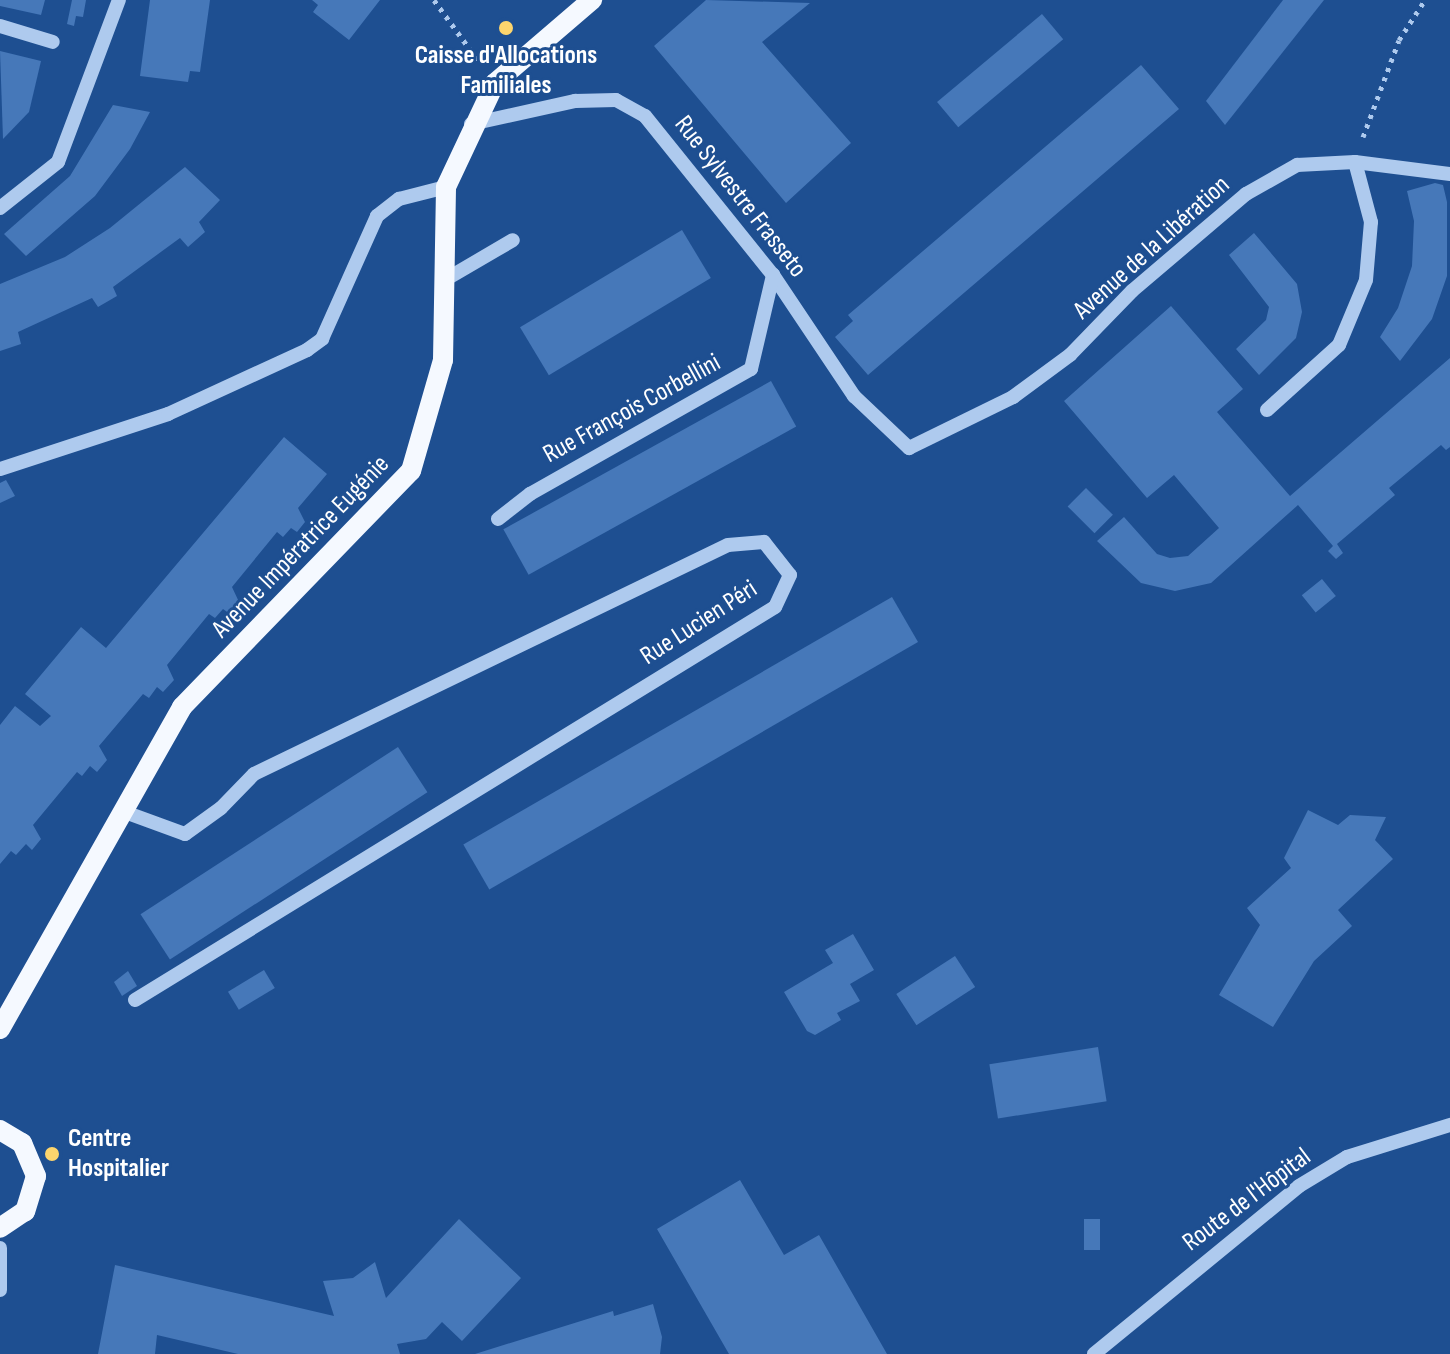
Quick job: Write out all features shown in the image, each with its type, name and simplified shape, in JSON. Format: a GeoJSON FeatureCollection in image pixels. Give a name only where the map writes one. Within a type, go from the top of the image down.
{"type":"FeatureCollection","features":[{"type":"Feature","properties":{"kind":"main road","name":"Avenue Impératrice Eugénie"},"geometry":{"type":"LineString","coordinates":[[0,1029],[182,707],[411,471],[426,435],[443,360],[448,278],[446,187],[471,124],[495,83],[592,0]]}},
{"type":"Feature","properties":{"kind":"main road"},"geometry":{"type":"LineString","coordinates":[[0,1130],[22,1143],[36,1176],[25,1211],[0,1228]]}},
{"type":"Feature","properties":{"kind":"street"},"geometry":{"type":"LineString","coordinates":[[0,208],[58,162],[119,0]]}},
{"type":"Feature","properties":{"kind":"street"},"geometry":{"type":"LineString","coordinates":[[0,26],[53,42]]}},
{"type":"Feature","properties":{"kind":"street","name":"Rue Sylvestre Frasseto"},"geometry":{"type":"LineString","coordinates":[[471,124],[575,101],[616,100],[645,116],[773,275],[854,396],[909,448]]}},
{"type":"Feature","properties":{"kind":"street"},"geometry":{"type":"LineString","coordinates":[[1267,410],[1339,345],[1366,280],[1371,222],[1355,162]]}},
{"type":"Feature","properties":{"kind":"street","name":"Avenue de la Libération"},"geometry":{"type":"LineString","coordinates":[[909,448],[1013,397],[1058,364],[1132,291],[1246,194],[1297,165],[1355,162],[1450,174]]}},
{"type":"Feature","properties":{"kind":"street"},"geometry":{"type":"LineString","coordinates":[[0,469],[168,414],[307,350],[322,339],[377,216],[399,199],[446,187]]}},
{"type":"Feature","properties":{"kind":"street"},"geometry":{"type":"LineString","coordinates":[[448,278],[513,240]]}},
{"type":"Feature","properties":{"kind":"street","name":"Rue François Corbellini"},"geometry":{"type":"LineString","coordinates":[[498,519],[530,494],[751,369],[773,275]]}},
{"type":"Feature","properties":{"kind":"street","name":"Rue Lucien Péri"},"geometry":{"type":"LineString","coordinates":[[122,811],[185,834],[221,808],[254,774],[728,545],[764,542],[790,575],[775,607],[135,1000]]}},
{"type":"Feature","properties":{"kind":"street","name":"Route de l'Hôpital"},"geometry":{"type":"LineString","coordinates":[[1094,1354],[1299,1186],[1347,1157],[1450,1125]]}},
{"type":"Feature","properties":{"kind":"street"},"geometry":{"type":"LineString","coordinates":[[0,1248],[0,1290]]}},
{"type":"Feature","properties":{"kind":"path"},"geometry":{"type":"LineString","coordinates":[[434,0],[495,83]]}},
{"type":"Feature","properties":{"kind":"path"},"geometry":{"type":"LineString","coordinates":[[1355,162],[1399,40],[1425,0]]}},
{"type":"Feature","properties":{"kind":"building"},"geometry":{"type":"Polygon","coordinates":[[[0,0],[45,0],[41,15],[0,6],[0,0]]]}},
{"type":"Feature","properties":{"kind":"building"},"geometry":{"type":"Polygon","coordinates":[[[72,0],[86,0],[83,17],[76,16],[74,26],[67,24],[72,0]]]}},
{"type":"Feature","properties":{"kind":"building"},"geometry":{"type":"Polygon","coordinates":[[[150,0],[210,0],[200,72],[190,71],[188,82],[140,76],[150,0]]]}},
{"type":"Feature","properties":{"kind":"building"},"geometry":{"type":"Polygon","coordinates":[[[312,0],[380,0],[349,40],[313,12],[318,5],[312,0]]]}},
{"type":"Feature","properties":{"kind":"building"},"geometry":{"type":"Polygon","coordinates":[[[706,0],[810,3],[762,42],[851,143],[786,203],[654,46],[706,0]]]}},
{"type":"Feature","properties":{"kind":"building"},"geometry":{"type":"Polygon","coordinates":[[[1283,0],[1324,0],[1225,125],[1206,101],[1283,0]]]}},
{"type":"Feature","properties":{"kind":"building"},"geometry":{"type":"Polygon","coordinates":[[[1042,14],[1063,39],[958,127],[937,102],[1042,14]]]}},
{"type":"Feature","properties":{"kind":"building"},"geometry":{"type":"Polygon","coordinates":[[[0,51],[41,61],[29,112],[3,139],[0,51]]]}},
{"type":"Feature","properties":{"kind":"building"},"geometry":{"type":"Polygon","coordinates":[[[1141,65],[1179,109],[868,375],[835,337],[853,321],[848,315],[1141,65]]]}},
{"type":"Feature","properties":{"kind":"building"},"geometry":{"type":"Polygon","coordinates":[[[113,105],[150,112],[130,149],[95,196],[26,256],[4,234],[70,176],[113,105]]]}},
{"type":"Feature","properties":{"kind":"building"},"geometry":{"type":"Polygon","coordinates":[[[185,167],[220,200],[199,222],[205,232],[188,247],[180,238],[113,287],[117,296],[98,307],[92,298],[18,332],[21,344],[0,351],[0,284],[65,257],[110,228],[185,167]]]}},
{"type":"Feature","properties":{"kind":"building"},"geometry":{"type":"Polygon","coordinates":[[[1435,183],[1443,185],[1447,202],[1447,276],[1432,319],[1400,361],[1380,337],[1398,308],[1412,266],[1414,221],[1407,191],[1435,183]]]}},
{"type":"Feature","properties":{"kind":"building"},"geometry":{"type":"Polygon","coordinates":[[[682,230],[711,278],[549,375],[520,327],[682,230]]]}},
{"type":"Feature","properties":{"kind":"building"},"geometry":{"type":"Polygon","coordinates":[[[1254,233],[1297,284],[1302,312],[1296,338],[1259,375],[1236,349],[1266,320],[1269,307],[1229,255],[1254,233]]]}},
{"type":"Feature","properties":{"kind":"building"},"geometry":{"type":"Polygon","coordinates":[[[1171,306],[1243,389],[1217,412],[1290,496],[1450,358],[1450,447],[1446,450],[1441,445],[1389,488],[1395,495],[1337,544],[1343,553],[1336,559],[1328,551],[1333,546],[1298,505],[1211,583],[1175,591],[1141,583],[1097,541],[1124,517],[1157,554],[1170,558],[1188,556],[1219,528],[1174,475],[1147,498],[1064,401],[1171,306]]]}},
{"type":"Feature","properties":{"kind":"building"},"geometry":{"type":"Polygon","coordinates":[[[771,381],[796,426],[529,575],[503,529],[771,381]]]}},
{"type":"Feature","properties":{"kind":"building"},"geometry":{"type":"Polygon","coordinates":[[[284,437],[327,474],[298,508],[305,522],[297,532],[291,528],[283,537],[277,532],[232,587],[239,602],[230,614],[223,609],[215,618],[209,614],[167,665],[174,680],[163,692],[157,687],[149,698],[143,694],[99,746],[107,760],[97,772],[90,766],[82,776],[77,772],[33,825],[41,839],[32,850],[26,844],[16,855],[11,851],[0,864],[0,725],[15,706],[40,726],[51,716],[25,694],[81,627],[106,648],[284,437]]]}},
{"type":"Feature","properties":{"kind":"building"},"geometry":{"type":"Polygon","coordinates":[[[6,480],[15,496],[0,503],[0,483],[6,480]]]}},
{"type":"Feature","properties":{"kind":"building"},"geometry":{"type":"Polygon","coordinates":[[[1086,488],[1113,515],[1094,533],[1068,506],[1086,488]]]}},
{"type":"Feature","properties":{"kind":"building"},"geometry":{"type":"Polygon","coordinates":[[[1322,579],[1336,596],[1316,612],[1302,595],[1322,579]]]}},
{"type":"Feature","properties":{"kind":"building"},"geometry":{"type":"Polygon","coordinates":[[[892,597],[918,642],[489,890],[463,844],[892,597]]]}},
{"type":"Feature","properties":{"kind":"building"},"geometry":{"type":"Polygon","coordinates":[[[398,747],[427,792],[170,959],[141,914],[398,747]]]}},
{"type":"Feature","properties":{"kind":"building"},"geometry":{"type":"Polygon","coordinates":[[[1308,810],[1338,825],[1350,815],[1386,817],[1375,840],[1393,859],[1338,910],[1352,926],[1314,961],[1273,1027],[1219,995],[1260,925],[1247,908],[1291,868],[1284,858],[1308,810]]]}},
{"type":"Feature","properties":{"kind":"building"},"geometry":{"type":"Polygon","coordinates":[[[853,934],[874,970],[850,984],[860,1001],[837,1013],[841,1020],[815,1035],[807,1031],[784,992],[833,963],[825,950],[853,934]]]}},
{"type":"Feature","properties":{"kind":"building"},"geometry":{"type":"Polygon","coordinates":[[[955,956],[975,987],[916,1025],[896,994],[955,956]]]}},
{"type":"Feature","properties":{"kind":"building"},"geometry":{"type":"Polygon","coordinates":[[[264,970],[275,988],[239,1010],[228,992],[264,970]]]}},
{"type":"Feature","properties":{"kind":"building"},"geometry":{"type":"Polygon","coordinates":[[[128,971],[137,986],[122,996],[114,982],[128,971]]]}},
{"type":"Feature","properties":{"kind":"building"},"geometry":{"type":"Polygon","coordinates":[[[1098,1047],[1107,1101],[998,1119],[989,1064],[1098,1047]]]}},
{"type":"Feature","properties":{"kind":"building"},"geometry":{"type":"Polygon","coordinates":[[[740,1180],[784,1255],[819,1235],[887,1354],[729,1354],[657,1229],[740,1180]]]}},
{"type":"Feature","properties":{"kind":"building"},"geometry":{"type":"Polygon","coordinates":[[[459,1219],[521,1278],[462,1341],[442,1322],[426,1339],[397,1344],[400,1354],[238,1354],[157,1335],[155,1354],[98,1354],[115,1265],[334,1316],[323,1281],[353,1278],[375,1262],[386,1298],[459,1219]]]}},
{"type":"Feature","properties":{"kind":"building"},"geometry":{"type":"Polygon","coordinates":[[[1084,1219],[1100,1219],[1100,1250],[1084,1250],[1084,1219]]]}},
{"type":"Feature","properties":{"kind":"building"},"geometry":{"type":"Polygon","coordinates":[[[653,1304],[662,1337],[660,1354],[475,1354],[613,1311],[614,1316],[653,1304]]]}},
{"type":"Feature","properties":{"kind":"place","name":"Caisse d'Allocations Familiales"},"geometry":{"type":"Point","coordinates":[506,28]}},
{"type":"Feature","properties":{"kind":"place","name":"Centre Hospitalier"},"geometry":{"type":"Point","coordinates":[52,1154]}}]}
